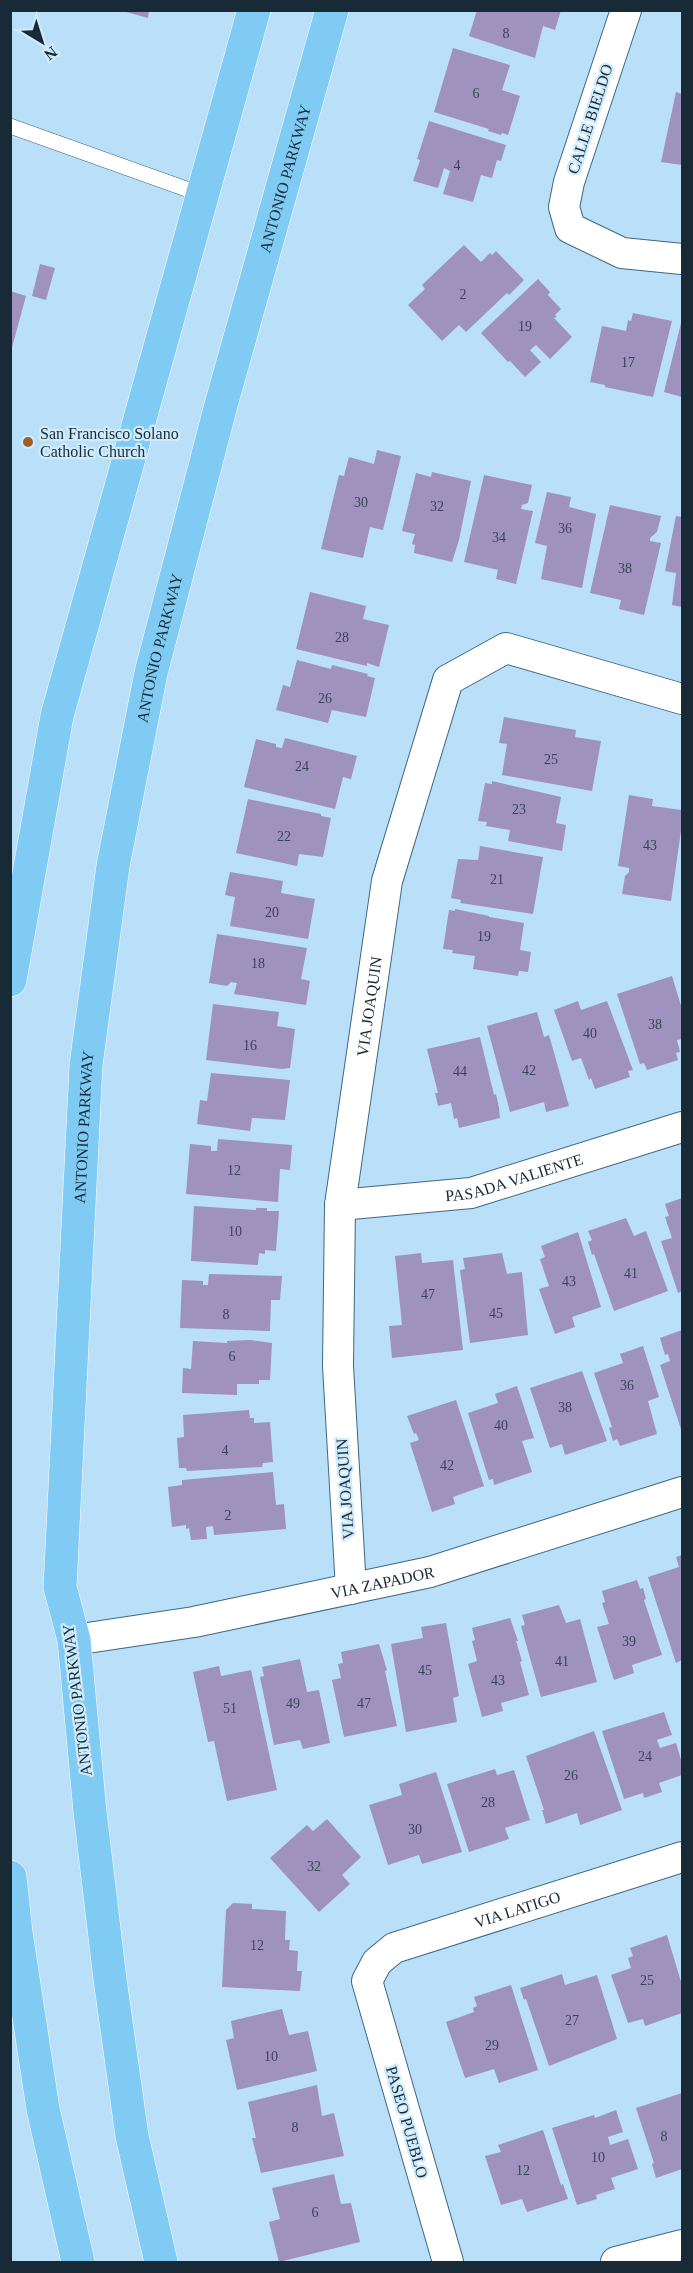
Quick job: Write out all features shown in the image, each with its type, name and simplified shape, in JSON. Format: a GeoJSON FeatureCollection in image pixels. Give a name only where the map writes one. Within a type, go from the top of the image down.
{"type":"FeatureCollection","features":[{"type":"Feature","properties":{"kind":"main road"},"geometry":{"type":"LineString","coordinates":[[10,980],[57,716],[254,10]]}},
{"type":"Feature","properties":{"kind":"main road","name":"ANTONIO PARKWAY"},"geometry":{"type":"LineString","coordinates":[[161,2262],[132,2136],[91,1823],[74,1640],[60,1587],[86,1065],[113,866],[151,673],[221,405],[332,10]]}},
{"type":"Feature","properties":{"kind":"main road"},"geometry":{"type":"LineString","coordinates":[[10,1877],[16,1932],[43,2109],[78,2262]]}},
{"type":"Feature","properties":{"kind":"street","name":"CALLE BIELDO"},"geometry":{"type":"LineString","coordinates":[[626,10],[569,182],[564,207],[570,228],[622,253],[682,259]]}},
{"type":"Feature","properties":{"kind":"street","name":"VIA JOAQUIN"},"geometry":{"type":"LineString","coordinates":[[351,1589],[338,1366],[340,1205],[387,881],[448,680],[506,648],[682,699]]}},
{"type":"Feature","properties":{"kind":"street","name":"PASADA VALIENTE"},"geometry":{"type":"LineString","coordinates":[[340,1205],[471,1193],[682,1126]]}},
{"type":"Feature","properties":{"kind":"street","name":"VIA ZAPADOR"},"geometry":{"type":"LineString","coordinates":[[74,1640],[194,1622],[430,1572],[682,1492]]}},
{"type":"Feature","properties":{"kind":"street","name":"VIA LATIGO"},"geometry":{"type":"LineString","coordinates":[[367,1981],[377,1962],[394,1948],[682,1857]]}},
{"type":"Feature","properties":{"kind":"street","name":"PASEO PUEBLO"},"geometry":{"type":"LineString","coordinates":[[367,1981],[448,2262]]}},
{"type":"Feature","properties":{"kind":"street"},"geometry":{"type":"LineString","coordinates":[[616,2262],[682,2245]]}},
{"type":"Feature","properties":{"kind":"lane"},"geometry":{"type":"LineString","coordinates":[[10,126],[202,195]]}},
{"type":"Feature","properties":{"kind":"building"},"geometry":{"type":"Polygon","coordinates":[[[119,10],[149,10],[148,18],[119,10]]]}},
{"type":"Feature","properties":{"kind":"building"},"geometry":{"type":"Polygon","coordinates":[[[477,10],[561,10],[555,30],[543,26],[535,58],[469,36],[477,10]]]}},
{"type":"Feature","properties":{"kind":"building"},"geometry":{"type":"Polygon","coordinates":[[[453,48],[510,65],[502,90],[520,96],[508,135],[488,131],[489,129],[434,112],[453,48]]]}},
{"type":"Feature","properties":{"kind":"building"},"geometry":{"type":"Polygon","coordinates":[[[676,92],[682,94],[682,165],[661,162],[676,92]]]}},
{"type":"Feature","properties":{"kind":"building"},"geometry":{"type":"Polygon","coordinates":[[[429,121],[506,145],[501,161],[497,160],[492,178],[481,175],[473,202],[443,194],[450,171],[444,168],[438,188],[413,181],[420,160],[417,159],[429,121]]]}},
{"type":"Feature","properties":{"kind":"building"},"geometry":{"type":"Polygon","coordinates":[[[464,245],[481,262],[490,253],[492,255],[496,251],[524,280],[466,332],[459,325],[442,341],[408,305],[425,289],[422,285],[464,245]]]}},
{"type":"Feature","properties":{"kind":"building"},"geometry":{"type":"Polygon","coordinates":[[[40,264],[55,268],[46,300],[32,296],[40,264]]]}},
{"type":"Feature","properties":{"kind":"building"},"geometry":{"type":"Polygon","coordinates":[[[538,279],[561,309],[554,318],[572,337],[550,359],[536,345],[530,350],[541,362],[525,377],[481,333],[538,279]]]}},
{"type":"Feature","properties":{"kind":"building"},"geometry":{"type":"Polygon","coordinates":[[[10,291],[26,296],[11,351],[10,351],[10,291]]]}},
{"type":"Feature","properties":{"kind":"building"},"geometry":{"type":"Polygon","coordinates":[[[633,313],[672,321],[653,397],[590,382],[602,326],[626,331],[628,320],[631,321],[633,313]]]}},
{"type":"Feature","properties":{"kind":"building"},"geometry":{"type":"Polygon","coordinates":[[[682,319],[682,397],[664,392],[682,319]]]}},
{"type":"Feature","properties":{"kind":"building"},"geometry":{"type":"Polygon","coordinates":[[[377,450],[401,456],[383,530],[370,527],[363,558],[321,549],[339,475],[344,476],[349,457],[374,464],[377,450]]]}},
{"type":"Feature","properties":{"kind":"building"},"geometry":{"type":"Polygon","coordinates":[[[432,472],[471,481],[452,562],[414,553],[415,545],[412,544],[415,534],[402,531],[416,473],[431,477],[432,472]]]}},
{"type":"Feature","properties":{"kind":"building"},"geometry":{"type":"Polygon","coordinates":[[[484,475],[532,485],[528,503],[522,505],[521,509],[533,511],[516,584],[496,579],[498,570],[464,562],[484,475]]]}},
{"type":"Feature","properties":{"kind":"building"},"geometry":{"type":"Polygon","coordinates":[[[547,492],[571,497],[569,507],[596,514],[582,588],[541,579],[547,546],[535,543],[547,492]]]}},
{"type":"Feature","properties":{"kind":"building"},"geometry":{"type":"Polygon","coordinates":[[[610,505],[661,516],[657,532],[650,538],[650,541],[661,543],[644,615],[619,609],[621,600],[590,593],[610,505]]]}},
{"type":"Feature","properties":{"kind":"building"},"geometry":{"type":"Polygon","coordinates":[[[676,516],[682,517],[682,607],[672,605],[676,573],[665,571],[676,516]]]}},
{"type":"Feature","properties":{"kind":"building"},"geometry":{"type":"Polygon","coordinates":[[[310,592],[366,606],[363,619],[389,625],[379,667],[296,649],[310,592]]]}},
{"type":"Feature","properties":{"kind":"building"},"geometry":{"type":"Polygon","coordinates":[[[297,660],[331,669],[332,665],[368,674],[367,676],[375,678],[366,717],[332,710],[328,723],[276,710],[283,685],[290,687],[297,660]]]}},
{"type":"Feature","properties":{"kind":"building"},"geometry":{"type":"Polygon","coordinates":[[[504,717],[576,730],[575,737],[601,741],[592,791],[502,775],[507,744],[499,743],[504,717]]]}},
{"type":"Feature","properties":{"kind":"building"},"geometry":{"type":"Polygon","coordinates":[[[285,738],[357,756],[351,779],[343,777],[335,809],[244,787],[256,739],[276,744],[276,747],[282,748],[285,738]]]}},
{"type":"Feature","properties":{"kind":"building"},"geometry":{"type":"Polygon","coordinates":[[[492,781],[561,797],[556,823],[566,825],[562,851],[508,841],[510,830],[486,826],[487,822],[478,821],[485,783],[492,784],[492,781]]]}},
{"type":"Feature","properties":{"kind":"building"},"geometry":{"type":"Polygon","coordinates":[[[629,795],[653,799],[652,806],[682,810],[671,901],[622,894],[629,868],[618,866],[629,795]]]}},
{"type":"Feature","properties":{"kind":"building"},"geometry":{"type":"Polygon","coordinates":[[[248,799],[331,818],[323,857],[299,854],[297,866],[236,853],[248,799]]]}},
{"type":"Feature","properties":{"kind":"building"},"geometry":{"type":"Polygon","coordinates":[[[480,846],[543,857],[533,914],[460,903],[461,900],[451,898],[458,859],[478,860],[480,846]]]}},
{"type":"Feature","properties":{"kind":"building"},"geometry":{"type":"Polygon","coordinates":[[[230,872],[283,881],[281,893],[315,899],[308,939],[230,926],[235,897],[225,895],[230,872]]]}},
{"type":"Feature","properties":{"kind":"building"},"geometry":{"type":"Polygon","coordinates":[[[455,909],[524,923],[520,950],[531,952],[528,972],[519,971],[518,976],[473,969],[475,956],[452,953],[453,950],[443,949],[449,910],[455,911],[455,909]]]}},
{"type":"Feature","properties":{"kind":"building"},"geometry":{"type":"Polygon","coordinates":[[[217,934],[307,948],[301,979],[310,981],[306,1005],[234,994],[237,983],[231,982],[227,986],[209,983],[217,934]]]}},
{"type":"Feature","properties":{"kind":"building"},"geometry":{"type":"Polygon","coordinates":[[[672,976],[682,1009],[682,1039],[677,1040],[680,1052],[676,1053],[678,1060],[647,1070],[644,1063],[640,1064],[617,994],[672,976]]]}},
{"type":"Feature","properties":{"kind":"building"},"geometry":{"type":"Polygon","coordinates":[[[578,1001],[581,1010],[607,1001],[633,1070],[628,1071],[630,1077],[595,1089],[581,1058],[572,1061],[554,1010],[578,1001]]]}},
{"type":"Feature","properties":{"kind":"building"},"geometry":{"type":"Polygon","coordinates":[[[213,1004],[279,1012],[277,1026],[295,1029],[290,1068],[206,1060],[213,1004]]]}},
{"type":"Feature","properties":{"kind":"building"},"geometry":{"type":"Polygon","coordinates":[[[537,1012],[544,1037],[549,1035],[569,1106],[546,1112],[544,1102],[510,1112],[487,1026],[537,1012]]]}},
{"type":"Feature","properties":{"kind":"building"},"geometry":{"type":"Polygon","coordinates":[[[480,1037],[494,1095],[496,1094],[500,1118],[459,1128],[457,1118],[454,1119],[451,1103],[438,1106],[435,1093],[438,1093],[427,1049],[480,1037]]]}},
{"type":"Feature","properties":{"kind":"building"},"geometry":{"type":"Polygon","coordinates":[[[211,1073],[290,1080],[285,1120],[252,1118],[250,1131],[197,1124],[200,1100],[207,1101],[211,1073]]]}},
{"type":"Feature","properties":{"kind":"building"},"geometry":{"type":"Polygon","coordinates":[[[218,1139],[292,1145],[290,1170],[280,1169],[278,1202],[186,1194],[190,1144],[211,1146],[211,1151],[217,1151],[218,1139]]]}},
{"type":"Feature","properties":{"kind":"building"},"geometry":{"type":"Polygon","coordinates":[[[682,1198],[682,1291],[678,1293],[661,1241],[672,1238],[665,1217],[669,1216],[665,1204],[682,1198]]]}},
{"type":"Feature","properties":{"kind":"building"},"geometry":{"type":"Polygon","coordinates":[[[194,1206],[256,1210],[256,1208],[267,1208],[267,1211],[279,1211],[276,1251],[265,1250],[265,1254],[259,1253],[258,1265],[191,1261],[194,1206]]]}},
{"type":"Feature","properties":{"kind":"building"},"geometry":{"type":"Polygon","coordinates":[[[626,1218],[634,1236],[646,1231],[668,1291],[614,1311],[594,1254],[592,1255],[588,1242],[592,1240],[588,1231],[626,1218]]]}},
{"type":"Feature","properties":{"kind":"building"},"geometry":{"type":"Polygon","coordinates":[[[578,1232],[601,1307],[572,1317],[575,1327],[555,1334],[539,1289],[549,1286],[540,1259],[545,1257],[541,1246],[578,1232]]]}},
{"type":"Feature","properties":{"kind":"building"},"geometry":{"type":"Polygon","coordinates":[[[421,1253],[422,1263],[453,1260],[463,1350],[392,1358],[389,1326],[402,1325],[395,1256],[421,1253]]]}},
{"type":"Feature","properties":{"kind":"building"},"geometry":{"type":"Polygon","coordinates":[[[502,1253],[507,1274],[522,1272],[528,1335],[470,1343],[460,1270],[465,1269],[463,1258],[502,1253]]]}},
{"type":"Feature","properties":{"kind":"building"},"geometry":{"type":"Polygon","coordinates":[[[209,1274],[282,1276],[280,1300],[271,1300],[270,1331],[180,1328],[182,1280],[203,1281],[203,1285],[208,1285],[209,1274]]]}},
{"type":"Feature","properties":{"kind":"building"},"geometry":{"type":"Polygon","coordinates":[[[682,1330],[682,1432],[660,1365],[670,1361],[668,1354],[665,1355],[660,1338],[682,1330]]]}},
{"type":"Feature","properties":{"kind":"building"},"geometry":{"type":"Polygon","coordinates":[[[250,1340],[272,1343],[270,1380],[259,1380],[259,1384],[237,1384],[237,1395],[182,1393],[183,1368],[191,1369],[193,1341],[227,1343],[227,1341],[250,1340]]]}},
{"type":"Feature","properties":{"kind":"building"},"geometry":{"type":"Polygon","coordinates":[[[643,1346],[659,1397],[648,1401],[657,1434],[620,1446],[617,1439],[613,1441],[609,1428],[612,1427],[594,1373],[623,1363],[620,1354],[643,1346]]]}},
{"type":"Feature","properties":{"kind":"building"},"geometry":{"type":"Polygon","coordinates":[[[582,1371],[607,1441],[565,1455],[562,1444],[550,1448],[530,1388],[582,1371]]]}},
{"type":"Feature","properties":{"kind":"building"},"geometry":{"type":"Polygon","coordinates":[[[517,1386],[534,1438],[522,1441],[532,1472],[494,1485],[493,1479],[489,1480],[468,1413],[498,1403],[495,1394],[517,1386]]]}},
{"type":"Feature","properties":{"kind":"building"},"geometry":{"type":"Polygon","coordinates":[[[456,1400],[484,1486],[453,1497],[455,1504],[432,1512],[410,1443],[419,1440],[407,1416],[456,1400]]]}},
{"type":"Feature","properties":{"kind":"building"},"geometry":{"type":"Polygon","coordinates":[[[249,1410],[250,1418],[254,1418],[254,1423],[270,1422],[273,1462],[263,1463],[262,1467],[187,1471],[186,1468],[179,1468],[177,1438],[184,1437],[183,1415],[249,1410]]]}},
{"type":"Feature","properties":{"kind":"building"},"geometry":{"type":"Polygon","coordinates":[[[273,1472],[276,1505],[284,1504],[286,1529],[214,1535],[213,1526],[206,1527],[207,1539],[191,1540],[189,1528],[186,1529],[186,1525],[172,1527],[168,1487],[182,1485],[182,1480],[273,1472]]]}},
{"type":"Feature","properties":{"kind":"building"},"geometry":{"type":"Polygon","coordinates":[[[682,1555],[682,1660],[676,1663],[648,1577],[679,1567],[676,1557],[682,1555]]]}},
{"type":"Feature","properties":{"kind":"building"},"geometry":{"type":"Polygon","coordinates":[[[637,1580],[640,1589],[643,1588],[646,1599],[644,1600],[662,1655],[632,1665],[634,1673],[614,1680],[597,1627],[609,1624],[602,1603],[605,1602],[602,1591],[637,1580]]]}},
{"type":"Feature","properties":{"kind":"building"},"geometry":{"type":"Polygon","coordinates":[[[559,1605],[566,1623],[580,1619],[597,1682],[541,1697],[521,1626],[525,1625],[522,1615],[559,1605]]]}},
{"type":"Feature","properties":{"kind":"building"},"geometry":{"type":"Polygon","coordinates":[[[510,1618],[518,1641],[516,1641],[522,1661],[520,1662],[529,1695],[501,1703],[503,1711],[482,1717],[468,1664],[477,1661],[472,1641],[475,1640],[472,1628],[510,1618]]]}},
{"type":"Feature","properties":{"kind":"building"},"geometry":{"type":"Polygon","coordinates":[[[446,1623],[459,1696],[453,1698],[457,1722],[406,1732],[391,1644],[423,1638],[421,1627],[446,1623]]]}},
{"type":"Feature","properties":{"kind":"building"},"geometry":{"type":"Polygon","coordinates":[[[379,1644],[387,1670],[385,1671],[397,1726],[344,1737],[332,1680],[341,1678],[338,1664],[343,1663],[341,1652],[379,1644]]]}},
{"type":"Feature","properties":{"kind":"building"},"geometry":{"type":"Polygon","coordinates":[[[300,1659],[307,1692],[319,1690],[330,1743],[303,1749],[300,1740],[274,1745],[260,1677],[264,1676],[262,1667],[300,1659]]]}},
{"type":"Feature","properties":{"kind":"building"},"geometry":{"type":"Polygon","coordinates":[[[219,1666],[221,1676],[251,1670],[277,1790],[227,1801],[214,1741],[208,1742],[193,1672],[219,1666]]]}},
{"type":"Feature","properties":{"kind":"building"},"geometry":{"type":"Polygon","coordinates":[[[664,1712],[672,1735],[657,1740],[660,1748],[676,1743],[682,1763],[682,1775],[659,1783],[662,1792],[644,1798],[643,1793],[624,1799],[602,1731],[664,1712]]]}},
{"type":"Feature","properties":{"kind":"building"},"geometry":{"type":"Polygon","coordinates":[[[594,1731],[622,1810],[580,1825],[577,1813],[546,1824],[542,1810],[544,1810],[526,1756],[594,1731]]]}},
{"type":"Feature","properties":{"kind":"building"},"geometry":{"type":"Polygon","coordinates":[[[495,1769],[497,1775],[514,1770],[530,1820],[505,1828],[509,1839],[469,1852],[447,1784],[495,1769]]]}},
{"type":"Feature","properties":{"kind":"building"},"geometry":{"type":"Polygon","coordinates":[[[436,1772],[462,1852],[422,1864],[419,1855],[388,1865],[369,1805],[402,1795],[399,1784],[436,1772]]]}},
{"type":"Feature","properties":{"kind":"building"},"geometry":{"type":"Polygon","coordinates":[[[327,1819],[361,1857],[342,1875],[350,1884],[319,1912],[270,1858],[307,1825],[313,1831],[327,1819]]]}},
{"type":"Feature","properties":{"kind":"building"},"geometry":{"type":"Polygon","coordinates":[[[233,1903],[252,1904],[252,1909],[286,1911],[285,1940],[290,1940],[289,1950],[298,1951],[297,1971],[302,1971],[300,1991],[222,1987],[226,1910],[233,1903]]]}},
{"type":"Feature","properties":{"kind":"building"},"geometry":{"type":"Polygon","coordinates":[[[667,1935],[682,1985],[682,2013],[645,2026],[643,2019],[628,2023],[611,1975],[631,1968],[628,1958],[633,1956],[630,1948],[667,1935]]]}},
{"type":"Feature","properties":{"kind":"building"},"geometry":{"type":"Polygon","coordinates":[[[562,1974],[565,1985],[597,1975],[617,2039],[549,2066],[520,1988],[562,1974]]]}},
{"type":"Feature","properties":{"kind":"building"},"geometry":{"type":"Polygon","coordinates":[[[511,1985],[538,2070],[499,2083],[494,2069],[465,2078],[446,2022],[474,2012],[473,2008],[477,2006],[474,1997],[511,1985]]]}},
{"type":"Feature","properties":{"kind":"building"},"geometry":{"type":"Polygon","coordinates":[[[282,2009],[289,2035],[308,2031],[317,2071],[237,2090],[226,2040],[234,2038],[231,2021],[282,2009]]]}},
{"type":"Feature","properties":{"kind":"building"},"geometry":{"type":"Polygon","coordinates":[[[317,2085],[322,2116],[334,2113],[344,2156],[261,2173],[252,2138],[256,2138],[248,2102],[317,2085]]]}},
{"type":"Feature","properties":{"kind":"building"},"geometry":{"type":"Polygon","coordinates":[[[682,2093],[682,2169],[656,2178],[652,2164],[654,2163],[636,2108],[682,2093]]]}},
{"type":"Feature","properties":{"kind":"building"},"geometry":{"type":"Polygon","coordinates":[[[616,2110],[623,2132],[608,2137],[610,2145],[628,2139],[638,2169],[611,2178],[615,2189],[596,2195],[597,2199],[577,2205],[552,2128],[594,2115],[595,2118],[616,2110]]]}},
{"type":"Feature","properties":{"kind":"building"},"geometry":{"type":"Polygon","coordinates":[[[543,2130],[561,2185],[563,2184],[568,2199],[527,2212],[522,2199],[501,2205],[485,2156],[501,2152],[498,2145],[543,2130]]]}},
{"type":"Feature","properties":{"kind":"building"},"geometry":{"type":"Polygon","coordinates":[[[334,2174],[341,2204],[351,2203],[360,2242],[279,2262],[269,2222],[280,2219],[272,2188],[334,2174]]]}},
{"type":"Feature","properties":{"kind":"place","name":"San Francisco Solano Catholic Church"},"geometry":{"type":"Point","coordinates":[28,442]}}]}
